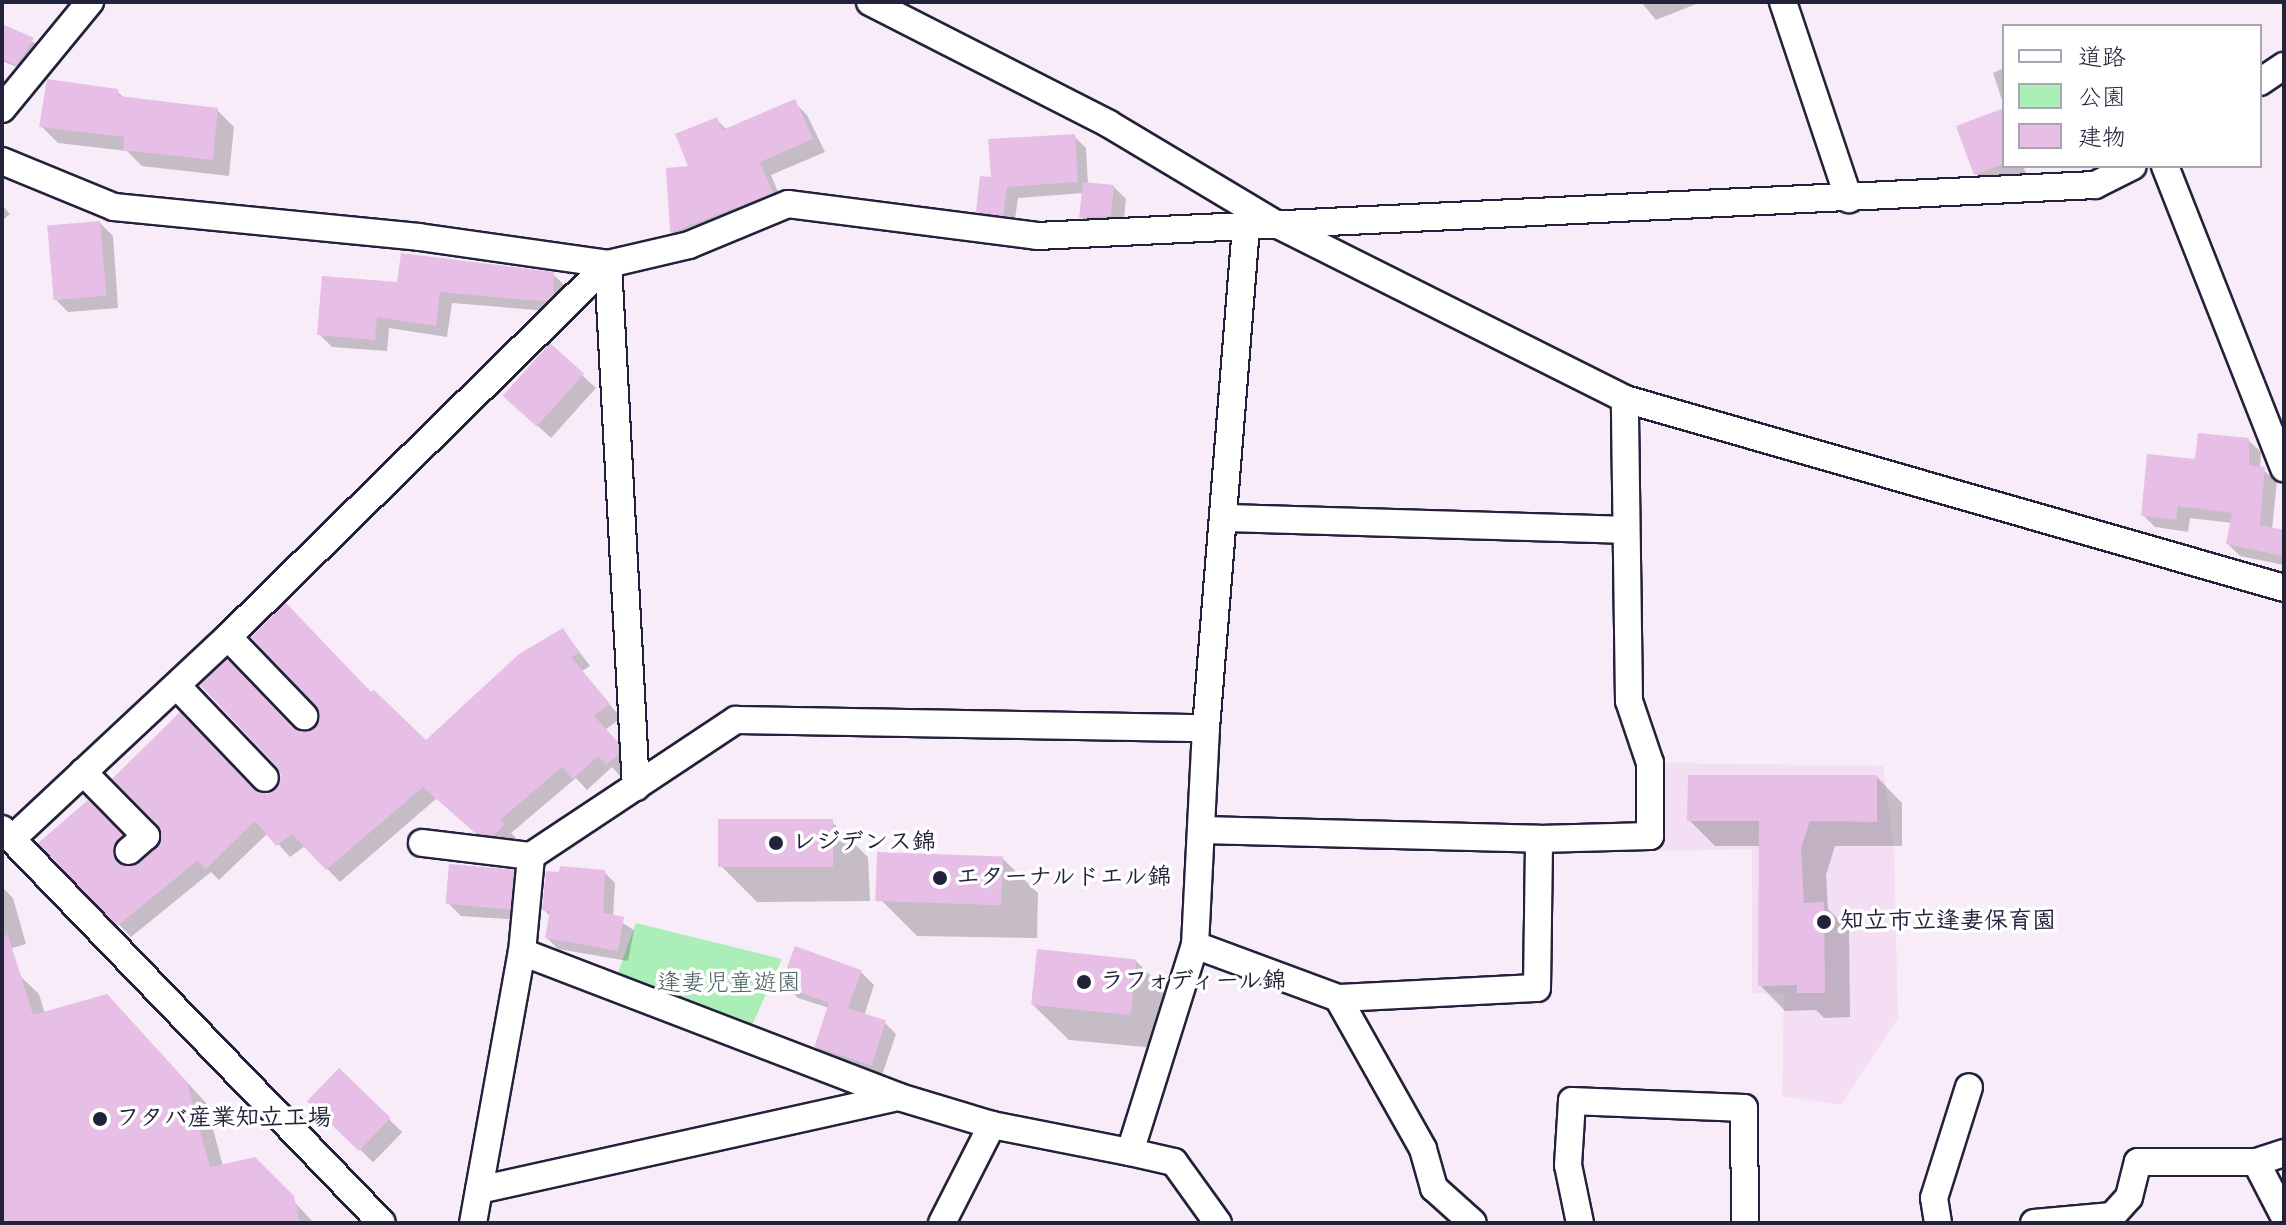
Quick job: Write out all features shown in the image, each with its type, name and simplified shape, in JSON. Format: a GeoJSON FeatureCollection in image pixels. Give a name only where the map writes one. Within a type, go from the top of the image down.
{"type":"FeatureCollection","features":[{"type":"Feature","properties":{"kind":"street"},"geometry":{"type":"LineString","coordinates":[[2,109],[90,2]]}},
{"type":"Feature","properties":{"kind":"street"},"geometry":{"type":"LineString","coordinates":[[870,2],[1109,124],[1278,225],[1625,399],[2284,588]]}},
{"type":"Feature","properties":{"kind":"street"},"geometry":{"type":"LineString","coordinates":[[1783,2],[1849,199]]}},
{"type":"Feature","properties":{"kind":"street"},"geometry":{"type":"LineString","coordinates":[[2262,81],[2284,66]]}},
{"type":"Feature","properties":{"kind":"street"},"geometry":{"type":"LineString","coordinates":[[2,161],[114,207],[419,237],[608,264],[689,245],[788,204],[1037,236],[2095,185],[2129,168]]}},
{"type":"Feature","properties":{"kind":"street"},"geometry":{"type":"LineString","coordinates":[[2166,168],[2284,468]]}},
{"type":"Feature","properties":{"kind":"street"},"geometry":{"type":"LineString","coordinates":[[1130,1152],[1195,945],[1206,728],[1246,227]]}},
{"type":"Feature","properties":{"kind":"street"},"geometry":{"type":"LineString","coordinates":[[382,1223],[7,834],[83,772],[177,686],[608,264]]}},
{"type":"Feature","properties":{"kind":"street"},"geometry":{"type":"LineString","coordinates":[[608,264],[636,787]]}},
{"type":"Feature","properties":{"kind":"street"},"geometry":{"type":"LineString","coordinates":[[1202,830],[1539,839],[1650,836],[1650,763],[1629,701],[1625,399]]}},
{"type":"Feature","properties":{"kind":"street"},"geometry":{"type":"LineString","coordinates":[[1223,518],[1625,530]]}},
{"type":"Feature","properties":{"kind":"street"},"geometry":{"type":"LineString","coordinates":[[228,637],[304,716]]}},
{"type":"Feature","properties":{"kind":"street"},"geometry":{"type":"LineString","coordinates":[[177,686],[265,778]]}},
{"type":"Feature","properties":{"kind":"street"},"geometry":{"type":"LineString","coordinates":[[422,843],[531,856],[736,720],[1206,728]]}},
{"type":"Feature","properties":{"kind":"street"},"geometry":{"type":"LineString","coordinates":[[83,772],[146,836],[129,851]]}},
{"type":"Feature","properties":{"kind":"street"},"geometry":{"type":"LineString","coordinates":[[1195,945],[1338,998],[1537,988],[1539,839]]}},
{"type":"Feature","properties":{"kind":"street"},"geometry":{"type":"LineString","coordinates":[[473,1223],[522,952],[531,856]]}},
{"type":"Feature","properties":{"kind":"street"},"geometry":{"type":"LineString","coordinates":[[522,952],[899,1097],[992,1125],[1174,1162],[1218,1223]]}},
{"type":"Feature","properties":{"kind":"street"},"geometry":{"type":"LineString","coordinates":[[1338,998],[1417,1137],[1434,1188],[1473,1223]]}},
{"type":"Feature","properties":{"kind":"street"},"geometry":{"type":"LineString","coordinates":[[1938,1223],[1934,1198],[1969,1087]]}},
{"type":"Feature","properties":{"kind":"street"},"geometry":{"type":"LineString","coordinates":[[479,1190],[899,1097]]}},
{"type":"Feature","properties":{"kind":"street"},"geometry":{"type":"LineString","coordinates":[[1580,1223],[1568,1165],[1572,1101],[1744,1108],[1745,1223]]}},
{"type":"Feature","properties":{"kind":"street"},"geometry":{"type":"LineString","coordinates":[[942,1223],[992,1125]]}},
{"type":"Feature","properties":{"kind":"street"},"geometry":{"type":"LineString","coordinates":[[2034,1223],[2112,1216],[2129,1197],[2138,1162],[2256,1162],[2284,1153]]}},
{"type":"Feature","properties":{"kind":"street"},"geometry":{"type":"LineString","coordinates":[[2256,1162],[2284,1216]]}},
{"type":"Feature","properties":{"kind":"shaded area","name":"知立市立逢妻保育園"},"geometry":{"type":"Polygon","coordinates":[[[1663,763],[1883,766],[1894,847],[1898,1018],[1841,1105],[1782,1096],[1784,994],[1752,993],[1752,849],[1660,851],[1663,763]]]}},
{"type":"Feature","properties":{"kind":"green space","name":"逢妻児童遊園"},"geometry":{"type":"Polygon","coordinates":[[[636,923],[782,959],[749,1032],[616,978],[636,923]]]}},
{"type":"Feature","properties":{"kind":"building"},"geometry":{"type":"Polygon","coordinates":[[[2,24],[34,38],[17,65],[2,59],[2,24]]]}},
{"type":"Feature","properties":{"kind":"building"},"geometry":{"type":"Polygon","coordinates":[[[47,79],[118,89],[118,96],[218,108],[213,160],[123,150],[124,137],[39,127],[47,79]]]}},
{"type":"Feature","properties":{"kind":"building"},"geometry":{"type":"Polygon","coordinates":[[[795,99],[813,139],[760,162],[773,193],[670,233],[666,168],[688,166],[675,134],[717,117],[722,130],[795,99]]]}},
{"type":"Feature","properties":{"kind":"building"},"geometry":{"type":"Polygon","coordinates":[[[2002,109],[2002,165],[1974,175],[1956,126],[2002,109]]]}},
{"type":"Feature","properties":{"kind":"building"},"geometry":{"type":"Polygon","coordinates":[[[1075,134],[1078,182],[1007,187],[1003,216],[976,212],[980,176],[991,177],[988,139],[1075,134]]]}},
{"type":"Feature","properties":{"kind":"building"},"geometry":{"type":"Polygon","coordinates":[[[1083,182],[1114,185],[1111,216],[1079,218],[1083,182]]]}},
{"type":"Feature","properties":{"kind":"building"},"geometry":{"type":"Polygon","coordinates":[[[100,221],[107,296],[54,300],[47,226],[100,221]]]}},
{"type":"Feature","properties":{"kind":"building"},"geometry":{"type":"Polygon","coordinates":[[[401,253],[554,272],[553,296],[547,301],[440,292],[436,326],[377,317],[375,340],[317,335],[322,276],[397,282],[401,253]]]}},
{"type":"Feature","properties":{"kind":"building"},"geometry":{"type":"Polygon","coordinates":[[[550,343],[584,374],[537,427],[502,396],[550,343]]]}},
{"type":"Feature","properties":{"kind":"building"},"geometry":{"type":"Polygon","coordinates":[[[2198,433],[2249,438],[2249,465],[2265,467],[2260,525],[2284,530],[2284,556],[2226,544],[2232,513],[2178,506],[2176,520],[2141,516],[2147,454],[2195,459],[2198,433]]]}},
{"type":"Feature","properties":{"kind":"building"},"geometry":{"type":"Polygon","coordinates":[[[286,603],[371,692],[374,690],[426,740],[519,654],[563,628],[579,653],[571,657],[610,704],[594,716],[618,742],[618,755],[606,765],[598,756],[573,779],[562,767],[500,820],[505,824],[494,835],[475,833],[423,787],[326,870],[292,834],[276,846],[255,821],[206,869],[197,861],[117,926],[38,843],[88,800],[123,835],[114,847],[118,862],[133,866],[157,848],[161,840],[158,825],[112,779],[180,712],[254,790],[268,794],[277,789],[281,775],[277,767],[200,685],[227,659],[292,727],[300,731],[314,728],[319,720],[316,706],[251,637],[286,603]]]}},
{"type":"Feature","properties":{"kind":"building"},"geometry":{"type":"Polygon","coordinates":[[[1688,775],[1877,775],[1877,822],[1810,821],[1801,848],[1804,903],[1824,902],[1825,993],[1797,993],[1797,985],[1758,986],[1759,821],[1687,821],[1688,775]]]}},
{"type":"Feature","properties":{"kind":"building","name":"レジデンス錦"},"geometry":{"type":"Polygon","coordinates":[[[718,819],[833,819],[833,867],[718,867],[718,819]]]}},
{"type":"Feature","properties":{"kind":"building","name":"エターナルドエル錦"},"geometry":{"type":"Polygon","coordinates":[[[877,852],[1003,856],[1001,905],[875,901],[877,852]]]}},
{"type":"Feature","properties":{"kind":"building"},"geometry":{"type":"Polygon","coordinates":[[[449,864],[514,870],[510,910],[446,904],[449,864]]]}},
{"type":"Feature","properties":{"kind":"building"},"geometry":{"type":"Polygon","coordinates":[[[560,866],[605,870],[603,913],[624,917],[618,951],[545,938],[550,911],[542,910],[546,871],[559,872],[560,866]]]}},
{"type":"Feature","properties":{"kind":"building","name":"フタバ産業知立工場"},"geometry":{"type":"Polygon","coordinates":[[[8,935],[33,1015],[107,994],[187,1082],[210,1167],[255,1157],[294,1196],[300,1223],[2,1223],[2,936],[8,935]]]}},
{"type":"Feature","properties":{"kind":"building"},"geometry":{"type":"Polygon","coordinates":[[[795,946],[862,970],[847,1010],[781,985],[795,946]]]}},
{"type":"Feature","properties":{"kind":"building","name":"ラフォディール錦"},"geometry":{"type":"Polygon","coordinates":[[[1037,949],[1136,959],[1131,1015],[1031,1005],[1037,949]]]}},
{"type":"Feature","properties":{"kind":"building"},"geometry":{"type":"Polygon","coordinates":[[[829,1002],[886,1021],[872,1065],[814,1047],[829,1002]]]}},
{"type":"Feature","properties":{"kind":"building"},"geometry":{"type":"Polygon","coordinates":[[[339,1068],[391,1118],[359,1151],[307,1101],[339,1068]]]}},
{"type":"Feature","properties":{"kind":"place","name":"レジデンス錦"},"geometry":{"type":"Point","coordinates":[776,843]}},
{"type":"Feature","properties":{"kind":"place","name":"エターナルドエル錦"},"geometry":{"type":"Point","coordinates":[940,878]}},
{"type":"Feature","properties":{"kind":"place","name":"知立市立逢妻保育園"},"geometry":{"type":"Point","coordinates":[1824,922]}},
{"type":"Feature","properties":{"kind":"place","name":"ラフォディール錦"},"geometry":{"type":"Point","coordinates":[1084,982]}},
{"type":"Feature","properties":{"kind":"place","name":"フタバ産業知立工場"},"geometry":{"type":"Point","coordinates":[100,1119]}}]}
